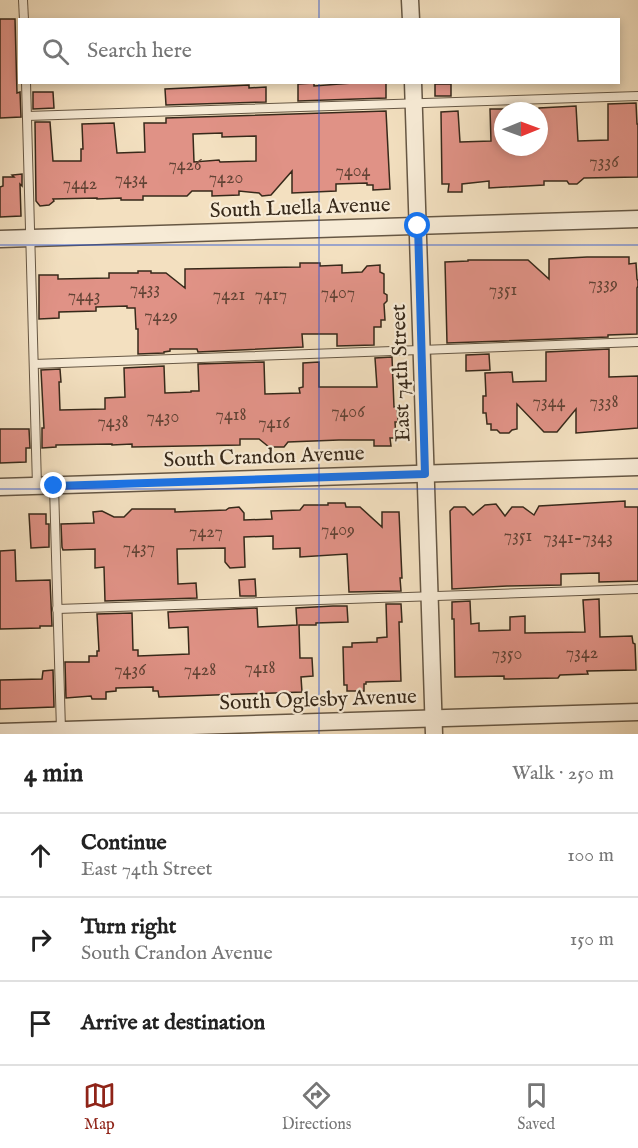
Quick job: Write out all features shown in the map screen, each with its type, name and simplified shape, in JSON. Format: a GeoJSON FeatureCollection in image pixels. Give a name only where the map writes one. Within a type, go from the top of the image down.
{"type":"FeatureCollection","features":[{"type":"Feature","properties":{"kind":"street"},"geometry":{"type":"LineString","coordinates":[[410,0],[411,18]]}},
{"type":"Feature","properties":{"kind":"street","name":"East 74th Street"},"geometry":{"type":"LineString","coordinates":[[413,84],[434,726]]}},
{"type":"Feature","properties":{"kind":"street","name":"South Luella Avenue"},"geometry":{"type":"LineString","coordinates":[[0,239],[638,219]]}},
{"type":"Feature","properties":{"kind":"street","name":"South Crandon Avenue"},"geometry":{"type":"LineString","coordinates":[[0,488],[638,467]]}},
{"type":"Feature","properties":{"kind":"street","name":"South Oglesby Avenue"},"geometry":{"type":"LineString","coordinates":[[0,732],[434,726],[638,712]]}},
{"type":"Feature","properties":{"kind":"lane"},"geometry":{"type":"LineString","coordinates":[[23,0],[24,18]]}},
{"type":"Feature","properties":{"kind":"lane"},"geometry":{"type":"LineString","coordinates":[[26,84],[34,364],[57,609],[65,731]]}},
{"type":"Feature","properties":{"kind":"lane"},"geometry":{"type":"LineString","coordinates":[[27,116],[638,96]]}},
{"type":"Feature","properties":{"kind":"lane"},"geometry":{"type":"LineString","coordinates":[[34,364],[638,342]]}},
{"type":"Feature","properties":{"kind":"lane"},"geometry":{"type":"LineString","coordinates":[[57,609],[638,589]]}},
{"type":"Feature","properties":{"kind":"building"},"geometry":{"type":"Polygon","coordinates":[[[0,19],[15,19],[17,93],[20,92],[21,117],[0,118],[0,19]]]}},
{"type":"Feature","properties":{"kind":"building"},"geometry":{"type":"Polygon","coordinates":[[[298,84],[314,84],[314,86],[386,84],[386,98],[298,101],[298,84]]]}},
{"type":"Feature","properties":{"kind":"building"},"geometry":{"type":"Polygon","coordinates":[[[435,84],[451,84],[451,96],[435,96],[435,84]]]}},
{"type":"Feature","properties":{"kind":"building"},"geometry":{"type":"Polygon","coordinates":[[[249,85],[249,88],[266,87],[266,102],[166,105],[165,89],[249,85]]]}},
{"type":"Feature","properties":{"kind":"building"},"geometry":{"type":"Polygon","coordinates":[[[33,92],[53,92],[54,108],[33,109],[33,92]]]}},
{"type":"Feature","properties":{"kind":"building"},"geometry":{"type":"Polygon","coordinates":[[[636,103],[638,177],[584,178],[577,184],[569,184],[567,181],[544,181],[544,185],[489,188],[489,181],[462,184],[462,192],[448,192],[449,184],[442,184],[441,112],[458,111],[460,142],[491,141],[490,109],[494,109],[494,156],[548,156],[548,108],[576,106],[578,141],[608,140],[608,104],[636,103]]]}},
{"type":"Feature","properties":{"kind":"building"},"geometry":{"type":"Polygon","coordinates":[[[386,111],[390,189],[373,190],[373,185],[367,185],[367,183],[336,184],[336,191],[292,193],[292,171],[271,195],[262,196],[259,193],[239,191],[239,195],[212,196],[212,191],[192,191],[187,196],[143,196],[143,200],[53,199],[54,201],[49,205],[40,206],[36,201],[35,122],[50,122],[53,161],[81,161],[82,124],[114,123],[117,153],[145,152],[144,123],[166,123],[166,118],[386,111]],[[222,133],[193,134],[194,162],[256,161],[256,136],[222,137],[222,133]]]}},
{"type":"Feature","properties":{"kind":"building"},"geometry":{"type":"Polygon","coordinates":[[[22,174],[21,216],[0,217],[0,187],[3,186],[3,177],[22,174]]]}},
{"type":"Feature","properties":{"kind":"building"},"geometry":{"type":"Polygon","coordinates":[[[629,257],[629,264],[636,263],[637,334],[447,343],[445,262],[528,260],[549,279],[549,259],[629,257]]]}},
{"type":"Feature","properties":{"kind":"building"},"geometry":{"type":"Polygon","coordinates":[[[300,263],[320,263],[320,266],[342,265],[342,273],[362,272],[367,266],[380,265],[380,272],[384,274],[384,293],[387,295],[387,301],[384,304],[385,320],[381,320],[381,327],[374,327],[374,345],[337,346],[337,334],[302,334],[303,347],[198,352],[197,349],[170,349],[164,353],[138,354],[135,308],[96,307],[96,311],[59,312],[59,318],[39,319],[39,275],[58,275],[58,279],[109,278],[109,273],[151,271],[151,273],[166,273],[185,288],[185,269],[300,267],[300,263]]]}},
{"type":"Feature","properties":{"kind":"building"},"geometry":{"type":"Polygon","coordinates":[[[609,349],[609,377],[638,376],[638,428],[576,433],[576,409],[557,432],[544,432],[517,404],[517,429],[509,433],[500,433],[497,430],[491,430],[491,424],[487,424],[486,413],[483,413],[483,396],[486,396],[485,373],[512,372],[513,382],[546,381],[546,352],[609,349]]]}},
{"type":"Feature","properties":{"kind":"building"},"geometry":{"type":"Polygon","coordinates":[[[489,354],[490,370],[466,371],[466,355],[489,354]]]}},
{"type":"Feature","properties":{"kind":"building"},"geometry":{"type":"Polygon","coordinates":[[[392,357],[394,407],[397,407],[398,422],[395,422],[396,438],[390,438],[391,446],[374,446],[374,440],[339,440],[288,442],[284,447],[269,447],[259,439],[240,439],[240,445],[132,447],[132,444],[112,444],[56,445],[56,447],[42,448],[42,428],[44,428],[41,370],[60,369],[60,410],[105,409],[105,398],[125,397],[124,368],[164,366],[165,393],[191,392],[199,391],[198,364],[264,362],[265,394],[300,393],[299,388],[303,387],[303,363],[319,362],[319,387],[377,387],[375,358],[392,357]]]}},
{"type":"Feature","properties":{"kind":"building"},"geometry":{"type":"Polygon","coordinates":[[[0,429],[29,429],[30,448],[26,448],[26,462],[0,463],[0,429]]]}},
{"type":"Feature","properties":{"kind":"building"},"geometry":{"type":"Polygon","coordinates":[[[625,501],[625,507],[638,507],[638,581],[599,582],[599,573],[561,574],[561,585],[452,589],[450,511],[454,507],[465,507],[473,515],[485,505],[496,504],[505,516],[512,507],[523,507],[534,515],[539,506],[625,501]]]}},
{"type":"Feature","properties":{"kind":"building"},"geometry":{"type":"Polygon","coordinates":[[[328,503],[345,503],[346,507],[360,507],[382,527],[382,512],[399,512],[401,591],[349,592],[347,554],[300,557],[300,548],[273,549],[273,536],[244,537],[245,567],[230,568],[225,562],[225,548],[177,549],[178,584],[196,583],[197,598],[105,601],[104,567],[95,568],[95,549],[63,550],[62,547],[61,524],[94,523],[93,512],[102,511],[114,517],[124,517],[132,509],[175,509],[175,512],[226,510],[239,507],[244,513],[244,520],[272,519],[271,511],[300,510],[304,505],[328,505],[328,503]]]}},
{"type":"Feature","properties":{"kind":"building"},"geometry":{"type":"Polygon","coordinates":[[[29,514],[46,514],[46,524],[49,524],[49,547],[31,548],[29,514]]]}},
{"type":"Feature","properties":{"kind":"building"},"geometry":{"type":"Polygon","coordinates":[[[15,550],[16,581],[50,580],[52,626],[0,629],[0,551],[15,550]]]}},
{"type":"Feature","properties":{"kind":"building"},"geometry":{"type":"Polygon","coordinates":[[[255,579],[256,596],[240,596],[239,580],[255,579]]]}},
{"type":"Feature","properties":{"kind":"building"},"geometry":{"type":"Polygon","coordinates":[[[599,599],[600,637],[632,636],[635,644],[636,670],[587,671],[588,674],[560,675],[558,678],[455,677],[452,602],[470,601],[471,624],[479,623],[479,631],[510,630],[510,617],[525,616],[525,633],[585,632],[583,600],[599,599]]]}},
{"type":"Feature","properties":{"kind":"building"},"geometry":{"type":"Polygon","coordinates":[[[386,604],[401,604],[402,622],[399,622],[401,681],[366,682],[364,691],[347,691],[347,685],[344,685],[343,647],[352,647],[352,643],[377,642],[377,638],[387,637],[386,604]]]}},
{"type":"Feature","properties":{"kind":"building"},"geometry":{"type":"Polygon","coordinates":[[[347,606],[348,622],[299,625],[300,658],[312,658],[313,676],[301,677],[302,692],[159,697],[158,691],[153,691],[153,687],[116,688],[116,691],[106,692],[106,699],[92,699],[91,696],[66,698],[65,662],[89,662],[89,656],[97,656],[97,651],[99,651],[97,614],[132,613],[133,650],[138,650],[138,656],[189,654],[188,627],[169,628],[168,612],[257,608],[258,627],[297,625],[296,608],[347,606]]]}},
{"type":"Feature","properties":{"kind":"building"},"geometry":{"type":"Polygon","coordinates":[[[53,670],[54,707],[0,709],[0,680],[42,679],[43,671],[53,670]]]}},
{"type":"Feature","properties":{"kind":"route"},"geometry":{"type":"LineString","coordinates":[[54,486],[425,474],[418,226]]}}]}
